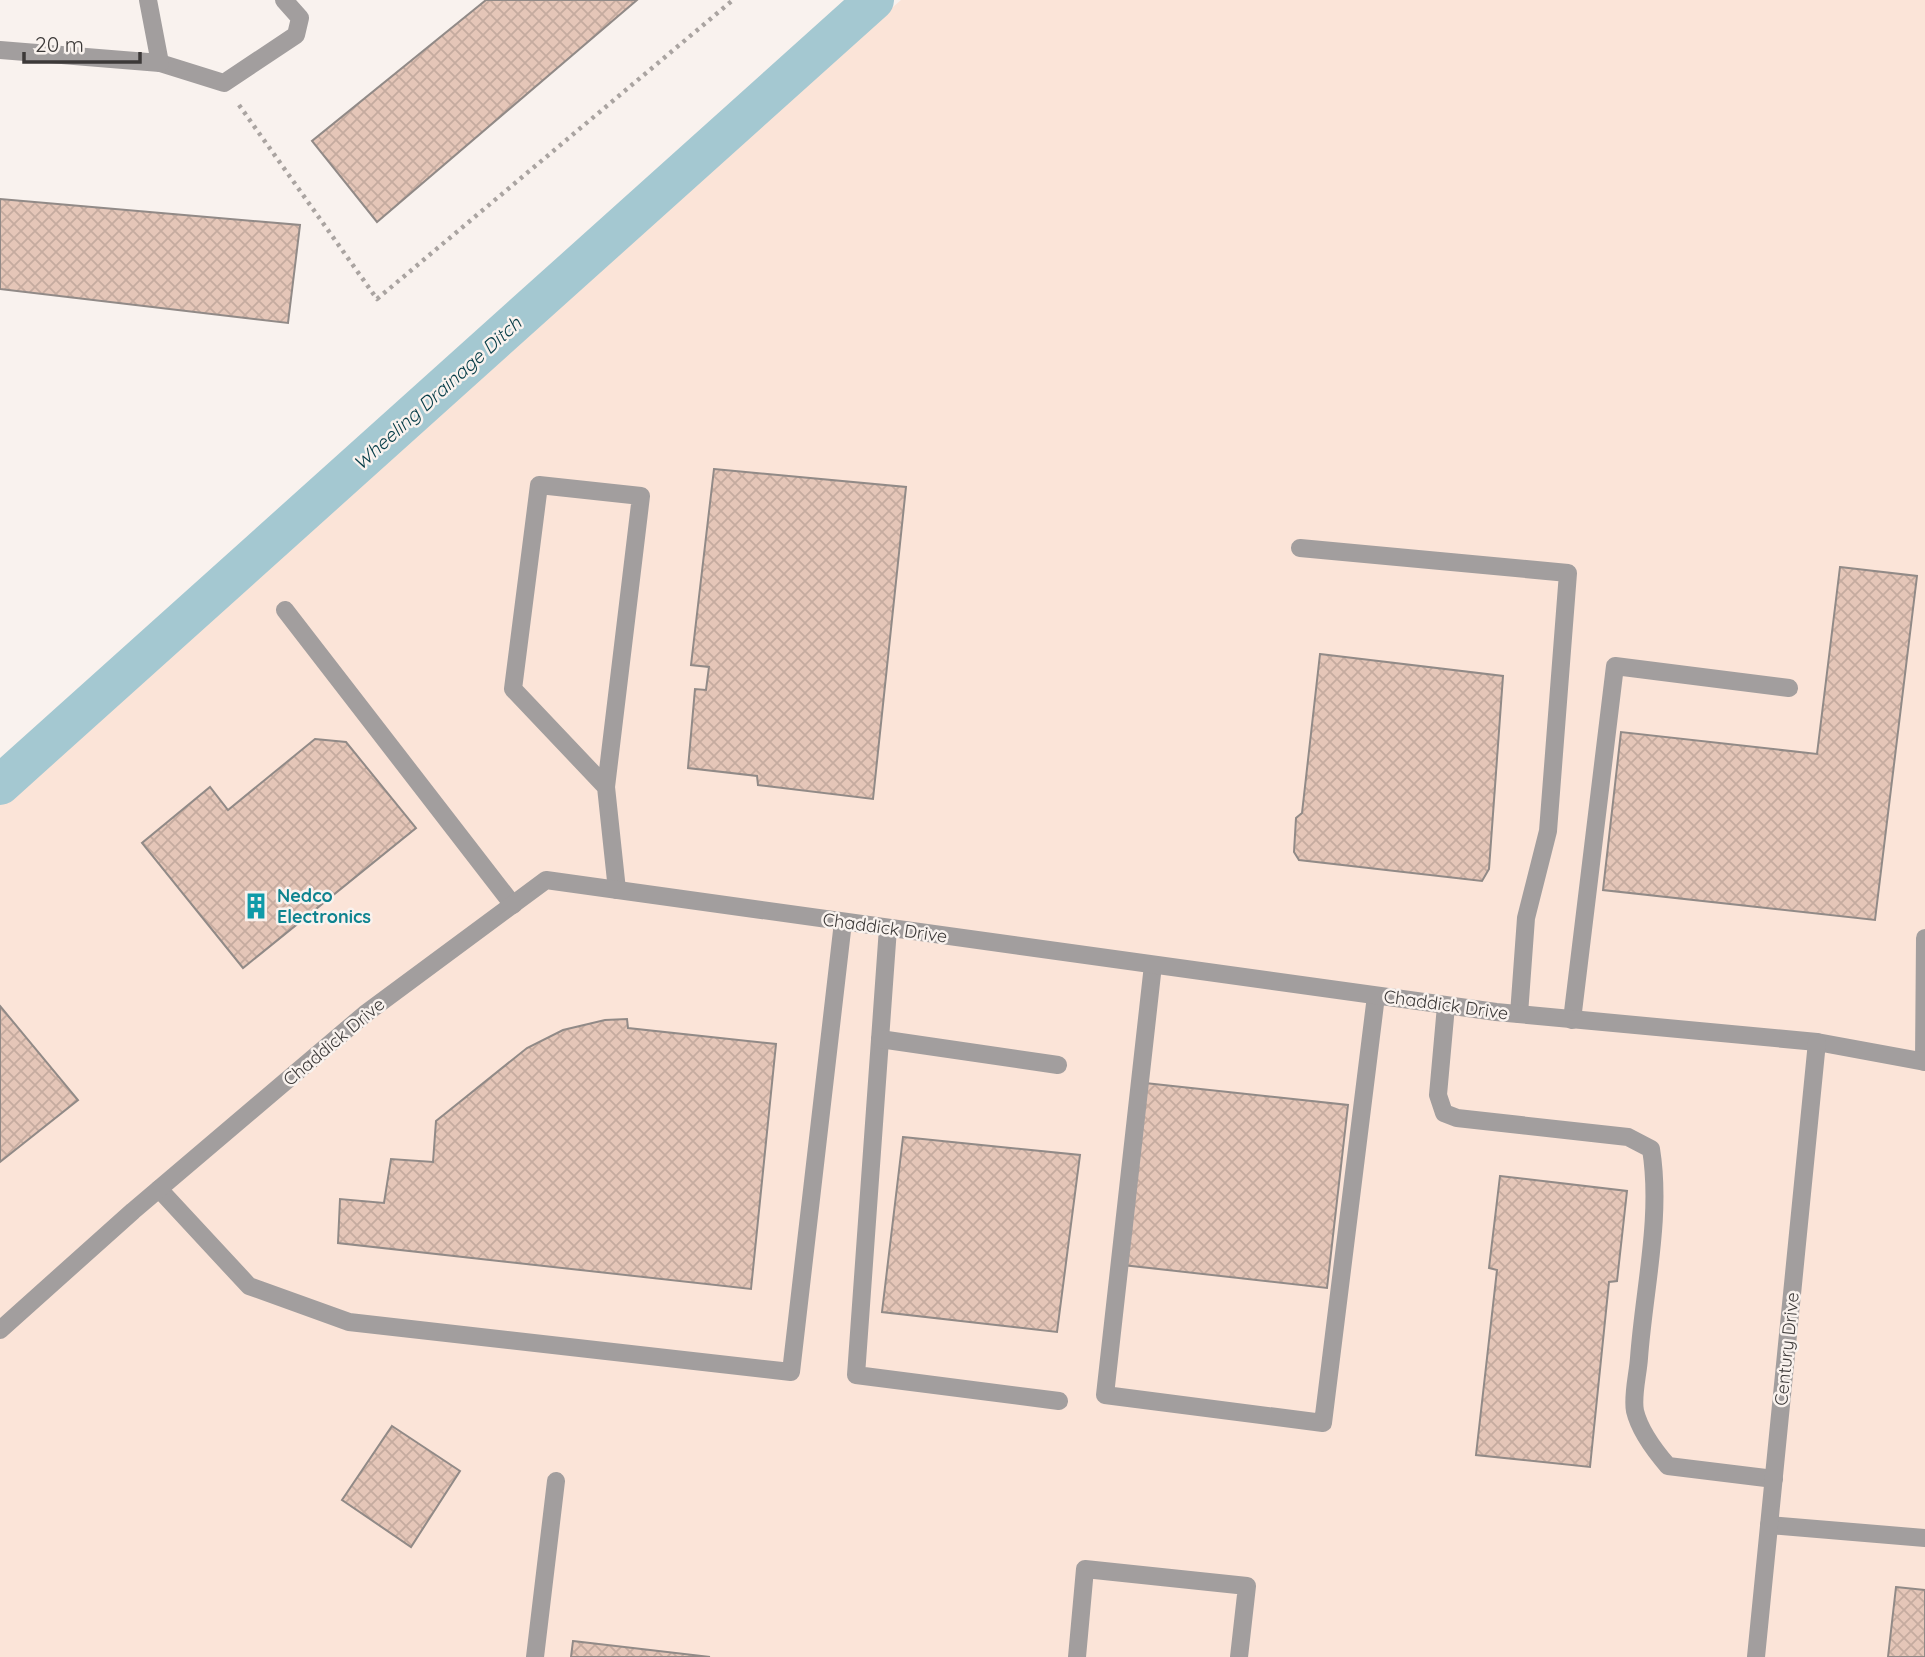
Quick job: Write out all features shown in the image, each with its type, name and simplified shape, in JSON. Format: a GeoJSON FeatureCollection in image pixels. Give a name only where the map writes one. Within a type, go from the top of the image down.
{"type":"FeatureCollection","features":[{"type":"Feature","properties":{"kind":"street"},"geometry":{"type":"LineString","coordinates":[[148,0],[160,63]]}},
{"type":"Feature","properties":{"kind":"street"},"geometry":{"type":"LineString","coordinates":[[0,50],[160,63],[224,83],[296,35],[300,18],[284,0]]}},
{"type":"Feature","properties":{"kind":"street"},"geometry":{"type":"LineString","coordinates":[[606,787],[513,689],[540,485],[641,496],[606,787],[617,890]]}},
{"type":"Feature","properties":{"kind":"street"},"geometry":{"type":"LineString","coordinates":[[1300,548],[1568,573],[1548,831],[1525,918],[1519,1014]]}},
{"type":"Feature","properties":{"kind":"street"},"geometry":{"type":"LineString","coordinates":[[285,610],[513,905]]}},
{"type":"Feature","properties":{"kind":"street"},"geometry":{"type":"LineString","coordinates":[[1572,1020],[1615,666],[1789,688]]}},
{"type":"Feature","properties":{"kind":"street","name":"Chaddick Drive"},"geometry":{"type":"LineString","coordinates":[[0,1329],[159,1189],[365,1014],[546,880],[1446,1006],[1816,1042],[1925,1062]]}},
{"type":"Feature","properties":{"kind":"street"},"geometry":{"type":"LineString","coordinates":[[159,1189],[249,1286],[349,1322],[791,1372],[843,922]]}},
{"type":"Feature","properties":{"kind":"street"},"geometry":{"type":"LineString","coordinates":[[888,928],[856,1375],[1059,1401]]}},
{"type":"Feature","properties":{"kind":"street"},"geometry":{"type":"LineString","coordinates":[[1925,938],[1925,1062]]}},
{"type":"Feature","properties":{"kind":"street"},"geometry":{"type":"LineString","coordinates":[[1153,965],[1105,1395],[1323,1423],[1376,996]]}},
{"type":"Feature","properties":{"kind":"street"},"geometry":{"type":"LineString","coordinates":[[1446,1006],[1438,1095],[1444,1113],[1457,1118],[1628,1137],[1651,1149],[1656,1177],[1655,1202],[1643,1298],[1635,1411],[1651,1445],[1668,1466],[1774,1479]]}},
{"type":"Feature","properties":{"kind":"street"},"geometry":{"type":"LineString","coordinates":[[880,1039],[1058,1065]]}},
{"type":"Feature","properties":{"kind":"street","name":"Century Drive"},"geometry":{"type":"LineString","coordinates":[[1756,1657],[1816,1042]]}},
{"type":"Feature","properties":{"kind":"street"},"geometry":{"type":"LineString","coordinates":[[535,1657],[555,1481]]}},
{"type":"Feature","properties":{"kind":"street"},"geometry":{"type":"LineString","coordinates":[[1769,1525],[1925,1538]]}},
{"type":"Feature","properties":{"kind":"street"},"geometry":{"type":"LineString","coordinates":[[1077,1657],[1085,1569],[1247,1586],[1238,1657]]}},
{"type":"Feature","properties":{"kind":"path"},"geometry":{"type":"LineString","coordinates":[[224,83],[377,299],[733,0]]}},
{"type":"Feature","properties":{"kind":"shaded area"},"geometry":{"type":"Polygon","coordinates":[[[901,0],[1925,0],[1925,1657],[0,1657],[0,792],[19,781],[264,554],[901,0]]]}},
{"type":"Feature","properties":{"kind":"building"},"geometry":{"type":"Polygon","coordinates":[[[486,0],[637,0],[377,222],[312,141],[486,0]]]}},
{"type":"Feature","properties":{"kind":"building"},"geometry":{"type":"Polygon","coordinates":[[[0,199],[300,225],[288,323],[0,289],[0,199]]]}},
{"type":"Feature","properties":{"kind":"building"},"geometry":{"type":"Polygon","coordinates":[[[714,469],[906,487],[873,799],[758,785],[757,776],[688,768],[695,689],[706,690],[709,667],[691,665],[714,469]]]}},
{"type":"Feature","properties":{"kind":"building"},"geometry":{"type":"Polygon","coordinates":[[[1840,567],[1917,576],[1875,920],[1603,890],[1621,732],[1817,754],[1840,567]]]}},
{"type":"Feature","properties":{"kind":"building"},"geometry":{"type":"Polygon","coordinates":[[[1320,654],[1503,676],[1489,869],[1482,881],[1299,860],[1294,852],[1296,818],[1302,813],[1320,654]]]}},
{"type":"Feature","properties":{"kind":"building","name":"Nedco Electronics"},"geometry":{"type":"Polygon","coordinates":[[[315,739],[346,742],[416,828],[243,968],[142,843],[210,787],[228,810],[315,739]]]}},
{"type":"Feature","properties":{"kind":"building"},"geometry":{"type":"Polygon","coordinates":[[[0,1006],[78,1100],[0,1162],[0,1006]]]}},
{"type":"Feature","properties":{"kind":"building"},"geometry":{"type":"Polygon","coordinates":[[[627,1019],[628,1028],[776,1044],[751,1289],[338,1243],[340,1199],[384,1203],[391,1159],[433,1162],[436,1121],[527,1048],[563,1030],[605,1020],[627,1019]]]}},
{"type":"Feature","properties":{"kind":"building"},"geometry":{"type":"Polygon","coordinates":[[[1145,1083],[1348,1105],[1327,1288],[1123,1265],[1145,1083]]]}},
{"type":"Feature","properties":{"kind":"building"},"geometry":{"type":"Polygon","coordinates":[[[903,1137],[1080,1155],[1057,1332],[882,1312],[903,1137]]]}},
{"type":"Feature","properties":{"kind":"building"},"geometry":{"type":"Polygon","coordinates":[[[1500,1176],[1627,1191],[1617,1281],[1609,1282],[1590,1467],[1476,1455],[1497,1270],[1489,1268],[1500,1176]]]}},
{"type":"Feature","properties":{"kind":"building"},"geometry":{"type":"Polygon","coordinates":[[[392,1426],[460,1471],[411,1547],[342,1500],[392,1426]]]}},
{"type":"Feature","properties":{"kind":"building"},"geometry":{"type":"Polygon","coordinates":[[[1896,1587],[1925,1590],[1925,1657],[1888,1657],[1896,1587]]]}},
{"type":"Feature","properties":{"kind":"building"},"geometry":{"type":"Polygon","coordinates":[[[573,1641],[710,1657],[571,1657],[573,1641]]]}},
{"type":"Feature","properties":{"kind":"waterway","name":"Wheeling Drainage Ditch"},"geometry":{"type":"LineString","coordinates":[[0,785],[874,0]]}},
{"type":"Feature","properties":{"kind":"place","name":"Nedco Electronics"},"geometry":{"type":"Point","coordinates":[256,906]}}]}
